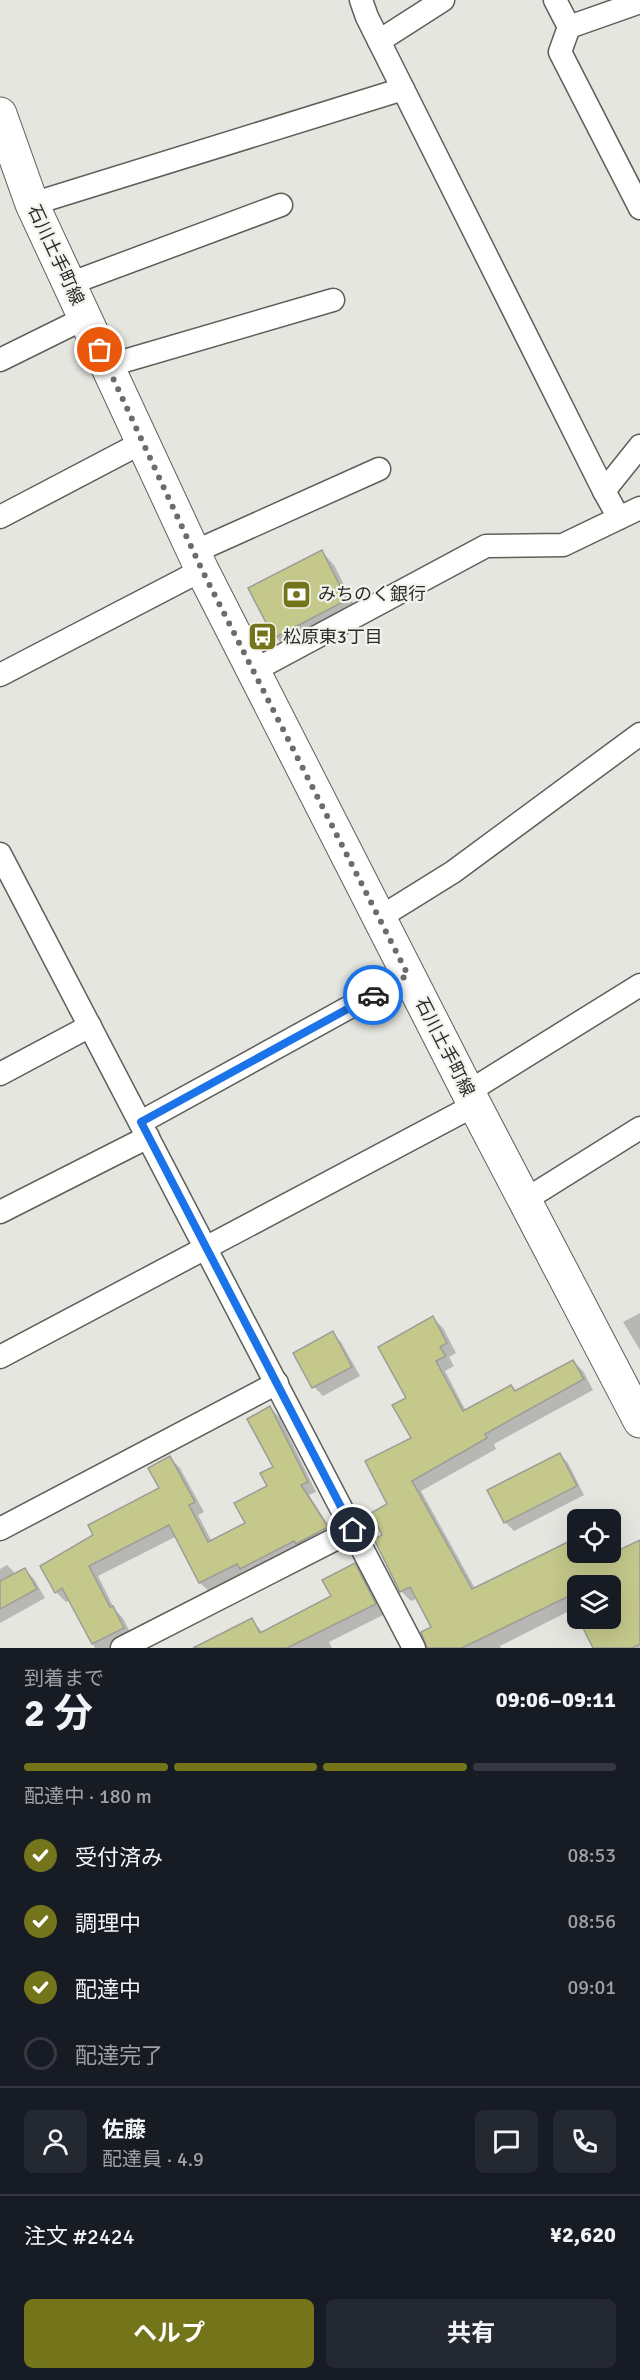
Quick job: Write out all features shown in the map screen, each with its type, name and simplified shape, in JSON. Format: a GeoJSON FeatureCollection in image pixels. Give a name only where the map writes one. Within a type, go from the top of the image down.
{"type":"FeatureCollection","features":[{"type":"Feature","properties":{"kind":"main road","name":"石川土手町線"},"geometry":{"type":"LineString","coordinates":[[0,114],[7,161],[32,204],[198,561],[471,1098],[636,1402]]}},
{"type":"Feature","properties":{"kind":"street"},"geometry":{"type":"LineString","coordinates":[[361,0],[379,41],[619,518]]}},
{"type":"Feature","properties":{"kind":"street"},"geometry":{"type":"LineString","coordinates":[[379,41],[443,0]]}},
{"type":"Feature","properties":{"kind":"street"},"geometry":{"type":"LineString","coordinates":[[555,0],[568,27],[560,51],[640,208]]}},
{"type":"Feature","properties":{"kind":"street"},"geometry":{"type":"LineString","coordinates":[[568,27],[640,2]]}},
{"type":"Feature","properties":{"kind":"street"},"geometry":{"type":"LineString","coordinates":[[32,204],[403,88]]}},
{"type":"Feature","properties":{"kind":"street"},"geometry":{"type":"LineString","coordinates":[[69,284],[281,205]]}},
{"type":"Feature","properties":{"kind":"street"},"geometry":{"type":"LineString","coordinates":[[107,366],[333,300]]}},
{"type":"Feature","properties":{"kind":"street"},"geometry":{"type":"LineString","coordinates":[[0,360],[85,318]]}},
{"type":"Feature","properties":{"kind":"street"},"geometry":{"type":"LineString","coordinates":[[0,517],[143,442]]}},
{"type":"Feature","properties":{"kind":"street"},"geometry":{"type":"LineString","coordinates":[[604,491],[640,446]]}},
{"type":"Feature","properties":{"kind":"street"},"geometry":{"type":"LineString","coordinates":[[0,675],[198,561],[379,469]]}},
{"type":"Feature","properties":{"kind":"street"},"geometry":{"type":"LineString","coordinates":[[253,671],[486,546],[563,545],[640,508]]}},
{"type":"Feature","properties":{"kind":"street"},"geometry":{"type":"LineString","coordinates":[[379,918],[453,872],[640,734]]}},
{"type":"Feature","properties":{"kind":"street"},"geometry":{"type":"LineString","coordinates":[[0,854],[414,1648]]}},
{"type":"Feature","properties":{"kind":"street"},"geometry":{"type":"LineString","coordinates":[[0,1212],[408,975]]}},
{"type":"Feature","properties":{"kind":"street"},"geometry":{"type":"LineString","coordinates":[[0,1357],[206,1247],[471,1098],[640,985]]}},
{"type":"Feature","properties":{"kind":"street"},"geometry":{"type":"LineString","coordinates":[[0,1074],[90,1026]]}},
{"type":"Feature","properties":{"kind":"street"},"geometry":{"type":"LineString","coordinates":[[525,1200],[640,1128]]}},
{"type":"Feature","properties":{"kind":"street"},"geometry":{"type":"LineString","coordinates":[[0,1529],[277,1383]]}},
{"type":"Feature","properties":{"kind":"street"},"geometry":{"type":"LineString","coordinates":[[122,1648],[353,1530]]}},
{"type":"Feature","properties":{"kind":"building","name":"みちのく銀行"},"geometry":{"type":"Polygon","coordinates":[[[322,550],[347,600],[274,638],[248,588],[322,550]]]}},
{"type":"Feature","properties":{"kind":"building"},"geometry":{"type":"Polygon","coordinates":[[[433,1316],[447,1343],[440,1347],[446,1356],[436,1361],[463,1411],[511,1385],[515,1391],[573,1360],[584,1379],[485,1434],[487,1438],[412,1481],[472,1589],[567,1542],[567,1563],[621,1563],[621,1549],[640,1540],[640,1644],[632,1648],[593,1648],[584,1629],[621,1629],[621,1575],[567,1575],[567,1597],[462,1648],[427,1648],[421,1632],[431,1627],[410,1587],[400,1592],[374,1539],[382,1535],[371,1513],[387,1504],[365,1461],[411,1438],[392,1405],[406,1398],[378,1347],[433,1316]]]}},
{"type":"Feature","properties":{"kind":"building"},"geometry":{"type":"Polygon","coordinates":[[[333,1331],[352,1367],[312,1388],[293,1353],[333,1331]]]}},
{"type":"Feature","properties":{"kind":"building"},"geometry":{"type":"Polygon","coordinates":[[[270,1406],[308,1482],[301,1485],[328,1527],[296,1544],[294,1541],[240,1569],[237,1564],[199,1583],[169,1525],[89,1566],[110,1607],[113,1606],[124,1628],[92,1644],[62,1588],[55,1593],[40,1566],[93,1535],[88,1525],[159,1488],[148,1468],[170,1456],[195,1502],[189,1505],[208,1542],[245,1523],[234,1503],[267,1486],[260,1473],[273,1467],[247,1419],[270,1406]]]}},
{"type":"Feature","properties":{"kind":"building"},"geometry":{"type":"Polygon","coordinates":[[[560,1453],[577,1486],[504,1523],[487,1490],[560,1453]]]}},
{"type":"Feature","properties":{"kind":"building"},"geometry":{"type":"Polygon","coordinates":[[[355,1563],[376,1604],[287,1648],[193,1648],[252,1618],[260,1633],[331,1596],[322,1580],[355,1563]]]}},
{"type":"Feature","properties":{"kind":"building"},"geometry":{"type":"Polygon","coordinates":[[[25,1568],[37,1589],[0,1609],[0,1581],[25,1568]]]}},
{"type":"Feature","properties":{"kind":"way so far"},"geometry":{"type":"LineString","coordinates":[[100,350],[202,570],[408,975],[373,995]]}},
{"type":"Feature","properties":{"kind":"place","name":"みちのく銀行"},"geometry":{"type":"Point","coordinates":[297,594]}},
{"type":"Feature","properties":{"kind":"place","name":"松原東3丁目"},"geometry":{"type":"Point","coordinates":[262,637]}},
{"type":"Feature","properties":{"kind":"route"},"geometry":{"type":"LineString","coordinates":[[353,1530],[141,1122],[373,995]]}}]}
